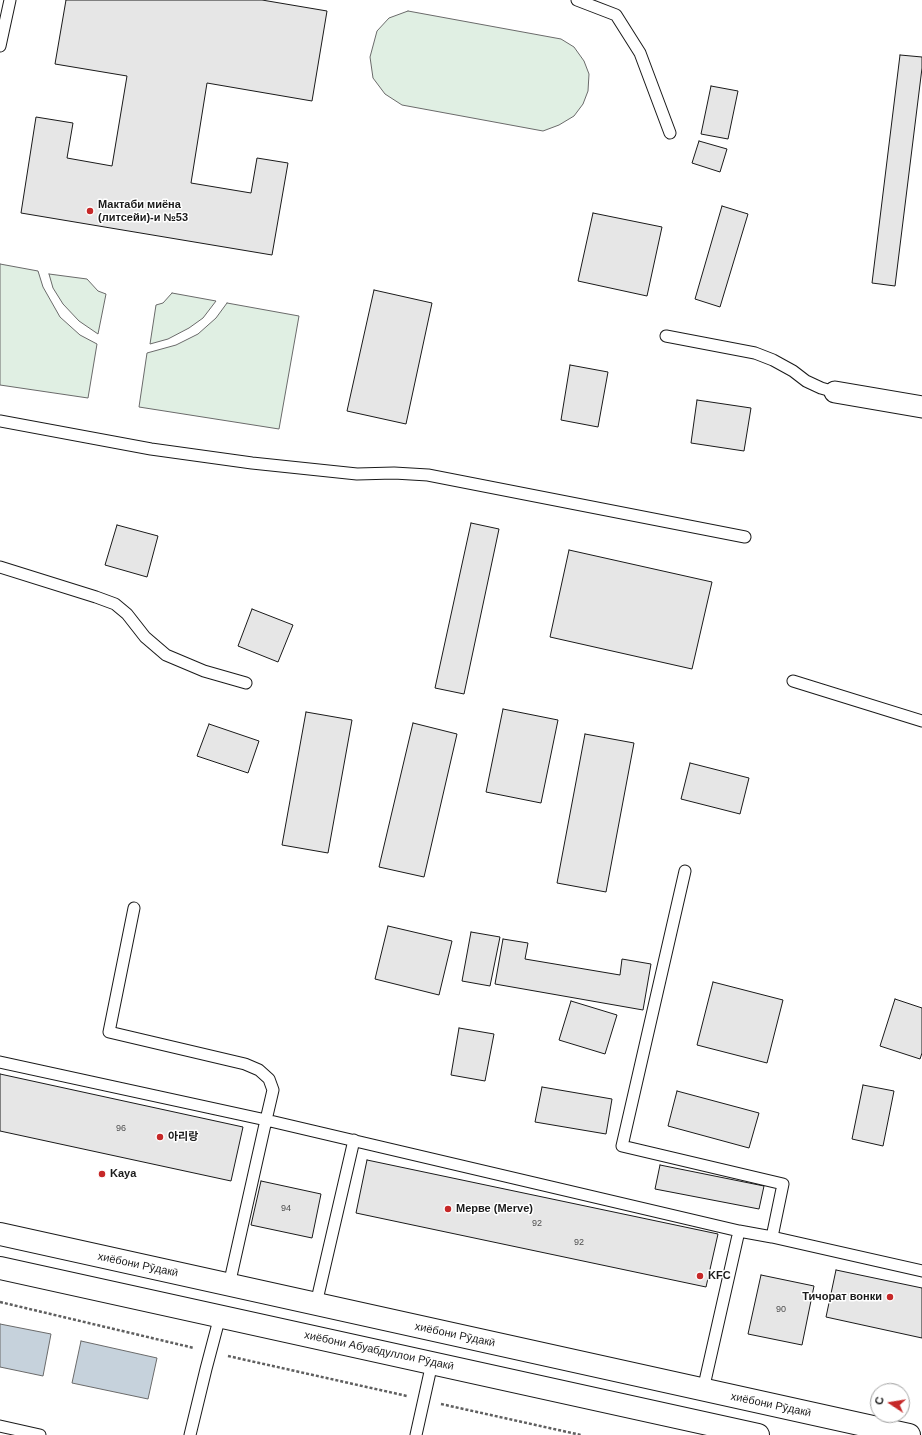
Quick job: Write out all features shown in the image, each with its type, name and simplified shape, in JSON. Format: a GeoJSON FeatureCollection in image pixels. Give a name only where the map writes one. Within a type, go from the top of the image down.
{"type":"FeatureCollection","features":[{"type":"Feature","properties":{"kind":"highway","name":"хиёбони Рӯдакӣ"},"geometry":{"type":"LineString","coordinates":[[0,1234],[909,1435]]}},
{"type":"Feature","properties":{"kind":"highway","name":"хиёбони Абуабдуллои Рӯдакӣ"},"geometry":{"type":"LineString","coordinates":[[0,1268],[758,1435]]}},
{"type":"Feature","properties":{"kind":"highway"},"geometry":{"type":"LineString","coordinates":[[220,1316],[229,1285]]}},
{"type":"Feature","properties":{"kind":"highway"},"geometry":{"type":"LineString","coordinates":[[696,1421],[703,1390]]}},
{"type":"Feature","properties":{"kind":"street"},"geometry":{"type":"LineString","coordinates":[[835,392],[922,408]]}},
{"type":"Feature","properties":{"kind":"lane"},"geometry":{"type":"LineString","coordinates":[[0,46],[10,0]]}},
{"type":"Feature","properties":{"kind":"lane"},"geometry":{"type":"LineString","coordinates":[[577,0],[616,15],[640,53],[670,133]]}},
{"type":"Feature","properties":{"kind":"lane"},"geometry":{"type":"LineString","coordinates":[[666,336],[755,353],[773,360],[793,371],[806,381],[821,388],[835,392]]}},
{"type":"Feature","properties":{"kind":"lane"},"geometry":{"type":"LineString","coordinates":[[0,421],[151,449],[252,463],[357,474],[394,472],[428,475],[745,537]]}},
{"type":"Feature","properties":{"kind":"lane"},"geometry":{"type":"LineString","coordinates":[[0,567],[115,604],[127,614],[145,637],[166,655],[204,671],[246,683]]}},
{"type":"Feature","properties":{"kind":"lane"},"geometry":{"type":"LineString","coordinates":[[793,680],[922,721]]}},
{"type":"Feature","properties":{"kind":"lane"},"geometry":{"type":"LineString","coordinates":[[686,871],[622,1146],[783,1184],[772,1237]]}},
{"type":"Feature","properties":{"kind":"lane"},"geometry":{"type":"LineString","coordinates":[[134,908],[109,1032],[245,1064],[259,1070],[269,1079],[273,1090],[229,1285]]}},
{"type":"Feature","properties":{"kind":"lane"},"geometry":{"type":"LineString","coordinates":[[0,1062],[354,1140],[739,1231],[772,1237],[922,1272]]}},
{"type":"Feature","properties":{"kind":"lane"},"geometry":{"type":"LineString","coordinates":[[316,1304],[354,1140]]}},
{"type":"Feature","properties":{"kind":"lane"},"geometry":{"type":"LineString","coordinates":[[703,1390],[739,1231]]}},
{"type":"Feature","properties":{"kind":"lane"},"geometry":{"type":"LineString","coordinates":[[190,1435],[220,1316]]}},
{"type":"Feature","properties":{"kind":"lane"},"geometry":{"type":"LineString","coordinates":[[416,1435],[432,1363]]}},
{"type":"Feature","properties":{"kind":"lane"},"geometry":{"type":"LineString","coordinates":[[0,1426],[40,1435]]}},
{"type":"Feature","properties":{"kind":"path"},"geometry":{"type":"LineString","coordinates":[[0,1302],[210,1352],[581,1435]]}},
{"type":"Feature","properties":{"kind":"green space"},"geometry":{"type":"Polygon","coordinates":[[[408,11],[561,39],[574,47],[584,61],[589,74],[588,91],[583,104],[574,116],[559,125],[543,131],[402,105],[385,94],[373,78],[370,57],[377,31],[389,18],[408,11]]]}},
{"type":"Feature","properties":{"kind":"green space"},"geometry":{"type":"Polygon","coordinates":[[[0,264],[38,271],[43,287],[60,317],[80,335],[97,344],[88,398],[0,385],[0,264]]]}},
{"type":"Feature","properties":{"kind":"green space"},"geometry":{"type":"Polygon","coordinates":[[[49,274],[87,279],[98,291],[106,294],[98,334],[79,321],[63,304],[53,288],[49,274]]]}},
{"type":"Feature","properties":{"kind":"green space"},"geometry":{"type":"Polygon","coordinates":[[[172,293],[216,301],[203,318],[189,328],[168,339],[150,344],[156,305],[163,303],[172,293]]]}},
{"type":"Feature","properties":{"kind":"green space"},"geometry":{"type":"Polygon","coordinates":[[[227,303],[299,316],[279,429],[139,407],[147,353],[176,345],[198,334],[216,318],[227,303]]]}},
{"type":"Feature","properties":{"kind":"shaded area"},"geometry":{"type":"Polygon","coordinates":[[[0,1324],[51,1334],[43,1376],[0,1367],[0,1324]]]}},
{"type":"Feature","properties":{"kind":"shaded area"},"geometry":{"type":"Polygon","coordinates":[[[81,1341],[157,1358],[148,1399],[72,1383],[81,1341]]]}},
{"type":"Feature","properties":{"kind":"building"},"geometry":{"type":"Polygon","coordinates":[[[66,0],[262,0],[327,11],[312,101],[207,83],[191,183],[251,193],[257,158],[288,163],[272,255],[21,213],[36,117],[73,123],[67,158],[112,166],[127,76],[55,64],[66,0]]]}},
{"type":"Feature","properties":{"kind":"building"},"geometry":{"type":"Polygon","coordinates":[[[900,55],[922,57],[922,68],[895,286],[872,283],[900,55]]]}},
{"type":"Feature","properties":{"kind":"building"},"geometry":{"type":"Polygon","coordinates":[[[711,86],[738,91],[728,139],[701,134],[711,86]]]}},
{"type":"Feature","properties":{"kind":"building"},"geometry":{"type":"Polygon","coordinates":[[[699,141],[727,149],[720,172],[692,163],[699,141]]]}},
{"type":"Feature","properties":{"kind":"building"},"geometry":{"type":"Polygon","coordinates":[[[722,206],[748,214],[720,307],[695,299],[722,206]]]}},
{"type":"Feature","properties":{"kind":"building"},"geometry":{"type":"Polygon","coordinates":[[[593,213],[662,227],[647,296],[578,281],[593,213]]]}},
{"type":"Feature","properties":{"kind":"building"},"geometry":{"type":"Polygon","coordinates":[[[374,290],[432,303],[406,424],[347,411],[374,290]]]}},
{"type":"Feature","properties":{"kind":"building"},"geometry":{"type":"Polygon","coordinates":[[[570,365],[608,372],[598,427],[561,420],[570,365]]]}},
{"type":"Feature","properties":{"kind":"building"},"geometry":{"type":"Polygon","coordinates":[[[697,400],[751,408],[744,451],[691,443],[697,400]]]}},
{"type":"Feature","properties":{"kind":"building"},"geometry":{"type":"Polygon","coordinates":[[[471,523],[499,529],[464,694],[435,688],[471,523]]]}},
{"type":"Feature","properties":{"kind":"building"},"geometry":{"type":"Polygon","coordinates":[[[117,525],[158,536],[147,577],[105,565],[117,525]]]}},
{"type":"Feature","properties":{"kind":"building"},"geometry":{"type":"Polygon","coordinates":[[[569,550],[712,582],[692,669],[550,637],[569,550]]]}},
{"type":"Feature","properties":{"kind":"building"},"geometry":{"type":"Polygon","coordinates":[[[252,609],[293,625],[278,662],[238,646],[252,609]]]}},
{"type":"Feature","properties":{"kind":"building"},"geometry":{"type":"Polygon","coordinates":[[[503,709],[558,720],[541,803],[486,792],[503,709]]]}},
{"type":"Feature","properties":{"kind":"building"},"geometry":{"type":"Polygon","coordinates":[[[306,712],[352,720],[328,853],[282,845],[306,712]]]}},
{"type":"Feature","properties":{"kind":"building"},"geometry":{"type":"Polygon","coordinates":[[[413,723],[457,734],[424,877],[379,867],[413,723]]]}},
{"type":"Feature","properties":{"kind":"building"},"geometry":{"type":"Polygon","coordinates":[[[209,724],[259,741],[248,773],[197,756],[209,724]]]}},
{"type":"Feature","properties":{"kind":"building"},"geometry":{"type":"Polygon","coordinates":[[[585,734],[634,743],[606,892],[557,883],[585,734]]]}},
{"type":"Feature","properties":{"kind":"building"},"geometry":{"type":"Polygon","coordinates":[[[690,763],[749,778],[740,814],[681,799],[690,763]]]}},
{"type":"Feature","properties":{"kind":"building"},"geometry":{"type":"Polygon","coordinates":[[[388,926],[452,941],[439,995],[375,979],[388,926]]]}},
{"type":"Feature","properties":{"kind":"building"},"geometry":{"type":"Polygon","coordinates":[[[471,932],[500,937],[490,986],[462,981],[471,932]]]}},
{"type":"Feature","properties":{"kind":"building"},"geometry":{"type":"Polygon","coordinates":[[[503,939],[528,943],[525,959],[620,975],[622,959],[651,964],[643,1010],[495,984],[503,939]]]}},
{"type":"Feature","properties":{"kind":"building"},"geometry":{"type":"Polygon","coordinates":[[[713,982],[783,1000],[767,1063],[697,1045],[713,982]]]}},
{"type":"Feature","properties":{"kind":"building"},"geometry":{"type":"Polygon","coordinates":[[[895,999],[922,1008],[922,1053],[920,1059],[880,1046],[895,999]]]}},
{"type":"Feature","properties":{"kind":"building"},"geometry":{"type":"Polygon","coordinates":[[[571,1001],[617,1015],[605,1054],[559,1040],[571,1001]]]}},
{"type":"Feature","properties":{"kind":"building"},"geometry":{"type":"Polygon","coordinates":[[[459,1028],[494,1034],[485,1081],[451,1075],[459,1028]]]}},
{"type":"Feature","properties":{"kind":"building"},"geometry":{"type":"Polygon","coordinates":[[[0,1074],[243,1127],[231,1181],[0,1131],[0,1074]]]}},
{"type":"Feature","properties":{"kind":"building"},"geometry":{"type":"Polygon","coordinates":[[[863,1085],[894,1091],[883,1146],[852,1139],[863,1085]]]}},
{"type":"Feature","properties":{"kind":"building"},"geometry":{"type":"Polygon","coordinates":[[[542,1087],[612,1099],[606,1134],[535,1122],[542,1087]]]}},
{"type":"Feature","properties":{"kind":"building"},"geometry":{"type":"Polygon","coordinates":[[[677,1091],[759,1113],[749,1148],[668,1126],[677,1091]]]}},
{"type":"Feature","properties":{"kind":"building"},"geometry":{"type":"Polygon","coordinates":[[[367,1160],[718,1234],[706,1287],[356,1213],[367,1160]]]}},
{"type":"Feature","properties":{"kind":"building"},"geometry":{"type":"Polygon","coordinates":[[[660,1165],[764,1186],[759,1209],[655,1189],[660,1165]]]}},
{"type":"Feature","properties":{"kind":"building"},"geometry":{"type":"Polygon","coordinates":[[[261,1181],[321,1194],[312,1238],[251,1225],[261,1181]]]}},
{"type":"Feature","properties":{"kind":"building"},"geometry":{"type":"Polygon","coordinates":[[[836,1270],[922,1288],[922,1338],[826,1317],[836,1270]]]}},
{"type":"Feature","properties":{"kind":"building"},"geometry":{"type":"Polygon","coordinates":[[[761,1275],[814,1286],[802,1345],[748,1334],[761,1275]]]}},
{"type":"Feature","properties":{"kind":"place","name":"Мактаби миёна (литсейи)-и №53"},"geometry":{"type":"Point","coordinates":[90,211]}},
{"type":"Feature","properties":{"kind":"place","name":"아리랑"},"geometry":{"type":"Point","coordinates":[160,1137]}},
{"type":"Feature","properties":{"kind":"place","name":"Kaya"},"geometry":{"type":"Point","coordinates":[102,1174]}},
{"type":"Feature","properties":{"kind":"place","name":"Mерве (Merve)"},"geometry":{"type":"Point","coordinates":[448,1209]}},
{"type":"Feature","properties":{"kind":"place","name":"KFC"},"geometry":{"type":"Point","coordinates":[700,1276]}},
{"type":"Feature","properties":{"kind":"place","name":"Тичорат вонки"},"geometry":{"type":"Point","coordinates":[890,1297]}}]}
